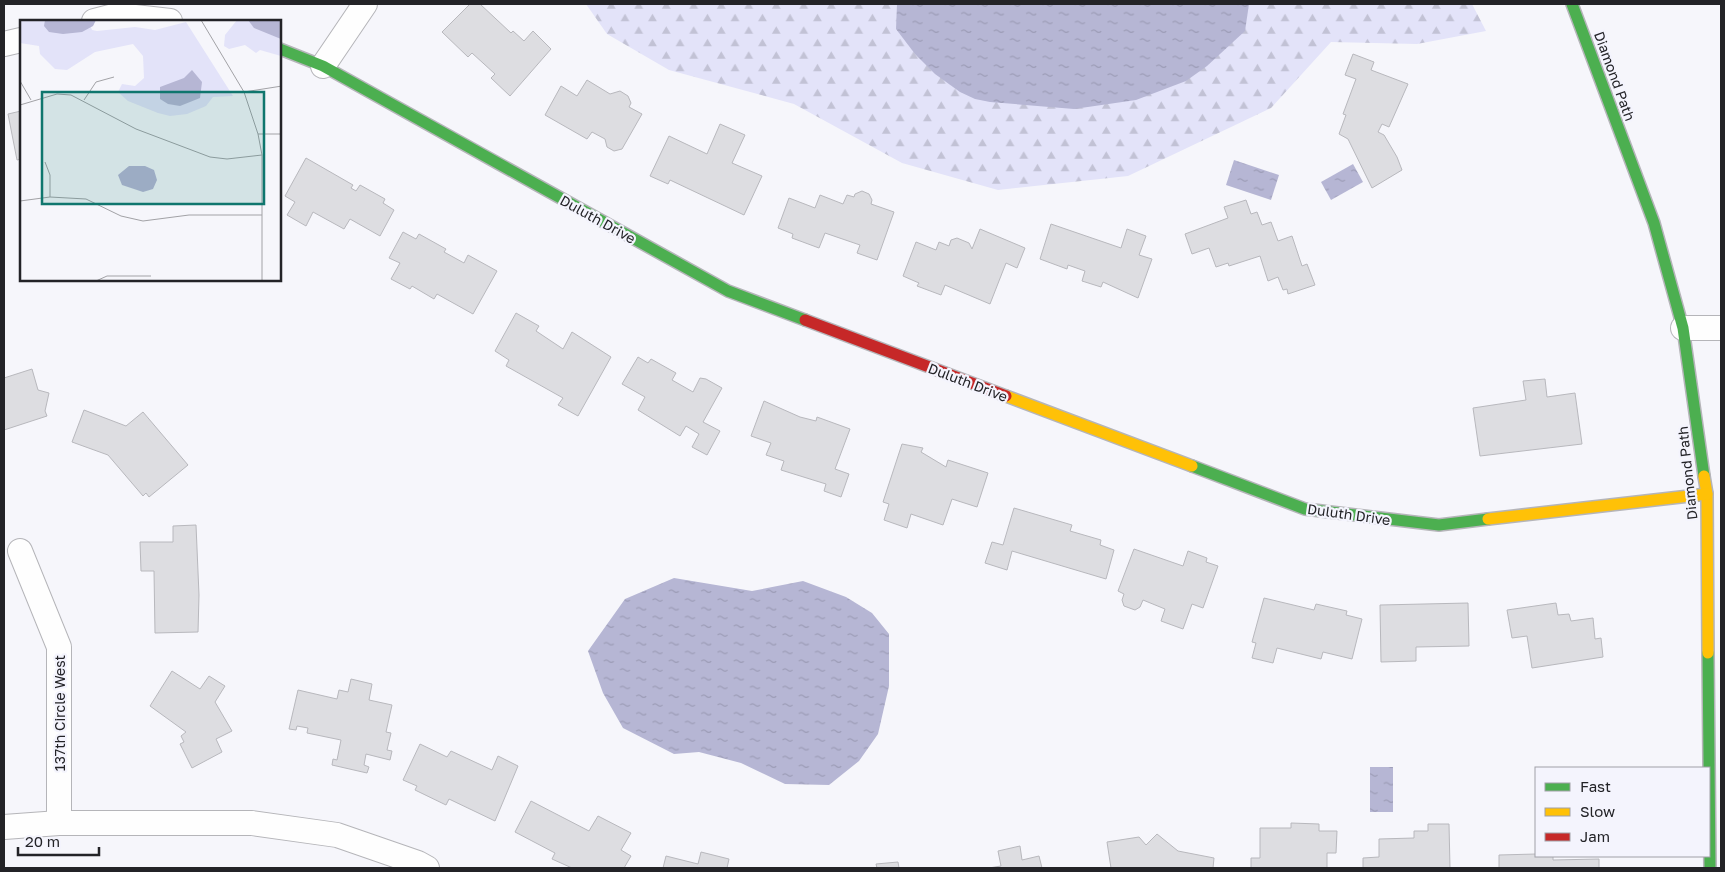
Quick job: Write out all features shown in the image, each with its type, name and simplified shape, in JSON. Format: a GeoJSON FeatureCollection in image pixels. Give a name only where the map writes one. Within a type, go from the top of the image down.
{"type":"FeatureCollection","features":[{"type":"Feature","properties":{"kind":"street"},"geometry":{"type":"LineString","coordinates":[[323,66],[365,4]]}},
{"type":"Feature","properties":{"kind":"street","name":"Diamond Path"},"geometry":{"type":"LineString","coordinates":[[1574,4],[1654,223],[1683,328],[1707,494],[1709,767]]}},
{"type":"Feature","properties":{"kind":"street"},"geometry":{"type":"LineString","coordinates":[[98,20],[117,15],[161,20]]}},
{"type":"Feature","properties":{"kind":"street"},"geometry":{"type":"LineString","coordinates":[[4,44],[20,40]]}},
{"type":"Feature","properties":{"kind":"street","name":"Duluth Drive"},"geometry":{"type":"LineString","coordinates":[[281,49],[323,66],[728,291],[1305,509],[1439,526],[1707,494]]}},
{"type":"Feature","properties":{"kind":"street"},"geometry":{"type":"LineString","coordinates":[[1683,328],[1721,328]]}},
{"type":"Feature","properties":{"kind":"street","name":"137th Circle West"},"geometry":{"type":"LineString","coordinates":[[20,551],[59,647],[59,823]]}},
{"type":"Feature","properties":{"kind":"street"},"geometry":{"type":"LineString","coordinates":[[4,827],[59,823],[252,823],[337,835],[418,863],[427,868]]}},
{"type":"Feature","properties":{"kind":"green space"},"geometry":{"type":"Polygon","coordinates":[[[586,4],[1472,4],[1486,31],[1417,44],[1331,42],[1271,108],[1128,176],[998,190],[902,163],[794,104],[669,70],[607,34],[586,4]]]}},
{"type":"Feature","properties":{"kind":"water"},"geometry":{"type":"Polygon","coordinates":[[[897,4],[1249,4],[1245,31],[1207,66],[1186,81],[1136,100],[1074,109],[990,102],[975,99],[960,92],[935,74],[915,54],[896,29],[897,4]]]}},
{"type":"Feature","properties":{"kind":"water"},"geometry":{"type":"Polygon","coordinates":[[[1234,160],[1279,175],[1271,200],[1226,185],[1234,160]]]}},
{"type":"Feature","properties":{"kind":"water"},"geometry":{"type":"Polygon","coordinates":[[[1353,164],[1363,182],[1331,200],[1321,182],[1353,164]]]}},
{"type":"Feature","properties":{"kind":"water"},"geometry":{"type":"Polygon","coordinates":[[[674,578],[752,591],[803,581],[846,597],[872,613],[889,634],[889,686],[878,734],[859,761],[829,785],[785,784],[741,763],[699,752],[674,754],[623,728],[603,693],[588,651],[625,599],[674,578]]]}},
{"type":"Feature","properties":{"kind":"water"},"geometry":{"type":"Polygon","coordinates":[[[1370,767],[1393,767],[1393,812],[1370,812],[1370,767]]]}},
{"type":"Feature","properties":{"kind":"building"},"geometry":{"type":"Polygon","coordinates":[[[470,4],[480,4],[511,33],[513,31],[524,41],[533,31],[551,49],[510,96],[491,78],[495,74],[472,53],[468,57],[442,32],[470,4]]]}},
{"type":"Feature","properties":{"kind":"building"},"geometry":{"type":"Polygon","coordinates":[[[1353,54],[1374,62],[1371,70],[1408,84],[1389,127],[1382,124],[1378,132],[1384,135],[1402,170],[1372,188],[1348,139],[1339,134],[1346,115],[1343,114],[1356,79],[1345,75],[1353,54]]]}},
{"type":"Feature","properties":{"kind":"building"},"geometry":{"type":"Polygon","coordinates":[[[587,80],[610,94],[620,91],[628,96],[631,103],[629,107],[642,114],[622,149],[614,151],[607,147],[605,139],[592,132],[587,139],[545,115],[561,86],[577,96],[587,80]]]}},
{"type":"Feature","properties":{"kind":"building"},"geometry":{"type":"Polygon","coordinates":[[[20,111],[20,159],[17,160],[8,114],[20,111]]]}},
{"type":"Feature","properties":{"kind":"building"},"geometry":{"type":"Polygon","coordinates":[[[720,124],[745,135],[732,163],[762,176],[744,215],[670,180],[668,184],[650,176],[669,136],[707,154],[720,124]]]}},
{"type":"Feature","properties":{"kind":"building"},"geometry":{"type":"Polygon","coordinates":[[[306,158],[353,185],[351,188],[356,191],[360,185],[385,199],[383,203],[394,210],[380,236],[350,219],[344,229],[313,212],[306,226],[287,215],[295,202],[285,196],[306,158]]]}},
{"type":"Feature","properties":{"kind":"building"},"geometry":{"type":"Polygon","coordinates":[[[862,191],[869,194],[872,200],[871,204],[894,212],[877,260],[857,253],[860,245],[825,233],[819,248],[792,238],[793,234],[778,228],[789,198],[815,208],[820,195],[843,204],[847,195],[854,197],[855,194],[862,191]]]}},
{"type":"Feature","properties":{"kind":"building"},"geometry":{"type":"Polygon","coordinates":[[[1246,200],[1251,214],[1257,212],[1262,225],[1271,222],[1278,241],[1292,236],[1302,266],[1307,264],[1315,285],[1288,294],[1287,289],[1283,290],[1278,277],[1268,281],[1260,256],[1229,266],[1228,263],[1216,267],[1209,248],[1192,254],[1185,234],[1228,218],[1224,207],[1246,200]]]}},
{"type":"Feature","properties":{"kind":"building"},"geometry":{"type":"Polygon","coordinates":[[[1051,224],[1121,248],[1127,229],[1146,236],[1139,255],[1152,259],[1138,298],[1103,282],[1101,287],[1082,281],[1085,271],[1068,265],[1067,269],[1040,259],[1051,224]]]}},
{"type":"Feature","properties":{"kind":"building"},"geometry":{"type":"Polygon","coordinates":[[[980,229],[1025,248],[1017,268],[1006,263],[990,304],[945,285],[941,295],[917,286],[919,283],[903,276],[916,242],[936,250],[939,242],[949,246],[951,240],[957,238],[969,243],[972,249],[980,229]]]}},
{"type":"Feature","properties":{"kind":"building"},"geometry":{"type":"Polygon","coordinates":[[[403,232],[416,239],[419,234],[446,249],[444,252],[464,263],[468,255],[497,271],[473,314],[437,294],[434,299],[412,286],[410,289],[391,279],[400,263],[389,258],[403,232]]]}},
{"type":"Feature","properties":{"kind":"building"},"geometry":{"type":"Polygon","coordinates":[[[516,313],[539,326],[536,331],[563,349],[572,332],[611,357],[578,416],[558,405],[563,398],[506,366],[509,360],[495,351],[516,313]]]}},
{"type":"Feature","properties":{"kind":"building"},"geometry":{"type":"Polygon","coordinates":[[[638,357],[648,363],[651,359],[676,373],[672,380],[693,392],[700,378],[706,379],[722,388],[703,422],[720,431],[707,455],[692,447],[699,434],[686,426],[680,436],[638,410],[645,397],[622,384],[638,357]]]}},
{"type":"Feature","properties":{"kind":"building"},"geometry":{"type":"Polygon","coordinates":[[[32,369],[38,390],[49,393],[45,411],[47,416],[4,430],[4,378],[32,369]]]}},
{"type":"Feature","properties":{"kind":"building"},"geometry":{"type":"Polygon","coordinates":[[[1545,379],[1547,397],[1575,393],[1582,444],[1480,456],[1473,408],[1526,400],[1523,381],[1545,379]]]}},
{"type":"Feature","properties":{"kind":"building"},"geometry":{"type":"Polygon","coordinates":[[[764,401],[800,417],[816,421],[817,417],[850,429],[835,469],[849,474],[841,497],[824,491],[826,484],[781,470],[784,461],[766,455],[771,443],[751,436],[764,401]]]}},
{"type":"Feature","properties":{"kind":"building"},"geometry":{"type":"Polygon","coordinates":[[[84,410],[126,426],[143,412],[188,465],[149,497],[146,493],[143,496],[108,455],[72,442],[84,410]]]}},
{"type":"Feature","properties":{"kind":"building"},"geometry":{"type":"Polygon","coordinates":[[[902,444],[923,448],[921,452],[946,467],[948,460],[988,473],[977,507],[952,499],[943,525],[911,514],[907,528],[884,520],[889,504],[883,502],[902,444]]]}},
{"type":"Feature","properties":{"kind":"building"},"geometry":{"type":"Polygon","coordinates":[[[1014,508],[1072,525],[1070,531],[1101,540],[1100,545],[1114,550],[1106,579],[1012,551],[1007,570],[985,563],[992,542],[1003,545],[1014,508]]]}},
{"type":"Feature","properties":{"kind":"building"},"geometry":{"type":"Polygon","coordinates":[[[196,525],[199,595],[198,632],[155,633],[154,571],[141,571],[140,542],[173,542],[173,526],[196,525]]]}},
{"type":"Feature","properties":{"kind":"building"},"geometry":{"type":"Polygon","coordinates":[[[1134,549],[1183,566],[1188,551],[1207,558],[1206,562],[1218,566],[1203,608],[1192,604],[1183,629],[1161,621],[1165,609],[1143,600],[1140,607],[1135,610],[1124,606],[1122,600],[1124,594],[1118,591],[1134,549]]]}},
{"type":"Feature","properties":{"kind":"building"},"geometry":{"type":"Polygon","coordinates":[[[1264,598],[1314,610],[1316,604],[1347,611],[1346,615],[1362,619],[1352,659],[1323,652],[1321,659],[1277,648],[1273,663],[1252,658],[1256,643],[1252,642],[1264,598]]]}},
{"type":"Feature","properties":{"kind":"building"},"geometry":{"type":"Polygon","coordinates":[[[1468,603],[1469,646],[1416,647],[1416,661],[1381,662],[1380,605],[1468,603]]]}},
{"type":"Feature","properties":{"kind":"building"},"geometry":{"type":"Polygon","coordinates":[[[1556,603],[1558,615],[1569,614],[1571,621],[1593,618],[1595,639],[1601,638],[1603,657],[1532,668],[1527,636],[1512,638],[1507,610],[1556,603]]]}},
{"type":"Feature","properties":{"kind":"building"},"geometry":{"type":"Polygon","coordinates":[[[172,671],[200,689],[209,676],[225,686],[215,702],[232,731],[216,739],[222,752],[192,768],[180,744],[184,742],[181,736],[186,732],[150,706],[172,671]]]}},
{"type":"Feature","properties":{"kind":"building"},"geometry":{"type":"Polygon","coordinates":[[[351,679],[372,684],[369,700],[392,705],[386,732],[391,733],[387,750],[392,751],[390,760],[366,754],[364,765],[369,767],[367,773],[332,765],[333,759],[337,760],[341,740],[307,733],[308,728],[297,726],[296,730],[289,729],[298,690],[337,699],[339,690],[348,692],[351,679]]]}},
{"type":"Feature","properties":{"kind":"building"},"geometry":{"type":"Polygon","coordinates":[[[420,744],[447,757],[451,751],[492,770],[498,756],[518,766],[495,821],[449,799],[446,805],[415,790],[417,786],[403,780],[420,744]]]}},
{"type":"Feature","properties":{"kind":"building"},"geometry":{"type":"Polygon","coordinates":[[[531,801],[589,831],[598,816],[631,833],[621,850],[631,856],[624,868],[572,868],[552,859],[555,853],[515,832],[531,801]]]}},
{"type":"Feature","properties":{"kind":"building"},"geometry":{"type":"Polygon","coordinates":[[[1291,823],[1319,824],[1319,831],[1337,831],[1336,853],[1327,853],[1327,868],[1251,868],[1251,858],[1260,858],[1260,828],[1291,828],[1291,823]]]}},
{"type":"Feature","properties":{"kind":"building"},"geometry":{"type":"Polygon","coordinates":[[[1428,824],[1449,824],[1450,868],[1363,868],[1363,858],[1379,857],[1379,839],[1414,838],[1414,831],[1428,831],[1428,824]]]}},
{"type":"Feature","properties":{"kind":"building"},"geometry":{"type":"Polygon","coordinates":[[[1157,834],[1178,851],[1214,858],[1213,868],[1111,868],[1107,842],[1139,837],[1146,845],[1157,834]]]}},
{"type":"Feature","properties":{"kind":"building"},"geometry":{"type":"Polygon","coordinates":[[[1020,846],[1022,860],[1039,856],[1042,868],[989,868],[1001,866],[998,851],[1020,846]]]}},
{"type":"Feature","properties":{"kind":"building"},"geometry":{"type":"Polygon","coordinates":[[[701,852],[729,859],[727,868],[663,868],[666,856],[698,864],[701,852]]]}},
{"type":"Feature","properties":{"kind":"building"},"geometry":{"type":"Polygon","coordinates":[[[1535,854],[1535,857],[1553,857],[1553,860],[1599,859],[1599,868],[1499,868],[1499,855],[1535,854]]]}},
{"type":"Feature","properties":{"kind":"building"},"geometry":{"type":"Polygon","coordinates":[[[898,862],[899,868],[877,868],[876,864],[898,862]]]}},
{"type":"Feature","properties":{"kind":"traffic: fast"},"geometry":{"type":"LineString","coordinates":[[1572,4],[1654,223],[1683,328],[1704,476]]}},
{"type":"Feature","properties":{"kind":"traffic: fast"},"geometry":{"type":"LineString","coordinates":[[281,49],[323,66],[728,291],[805,320]]}},
{"type":"Feature","properties":{"kind":"traffic: fast"},"geometry":{"type":"LineString","coordinates":[[1192,466],[1305,509],[1439,525],[1488,519]]}},
{"type":"Feature","properties":{"kind":"traffic: fast"},"geometry":{"type":"LineString","coordinates":[[1708,653],[1709,767]]}},
{"type":"Feature","properties":{"kind":"traffic: fast"},"geometry":{"type":"LineString","coordinates":[[1710,857],[1710,868]]}},
{"type":"Feature","properties":{"kind":"traffic: slow"},"geometry":{"type":"LineString","coordinates":[[1006,396],[1192,466]]}},
{"type":"Feature","properties":{"kind":"traffic: slow"},"geometry":{"type":"LineString","coordinates":[[1704,476],[1707,494],[1708,653]]}},
{"type":"Feature","properties":{"kind":"traffic: slow"},"geometry":{"type":"LineString","coordinates":[[1488,519],[1707,494]]}},
{"type":"Feature","properties":{"kind":"traffic: jam"},"geometry":{"type":"LineString","coordinates":[[805,320],[1006,396]]}}]}
